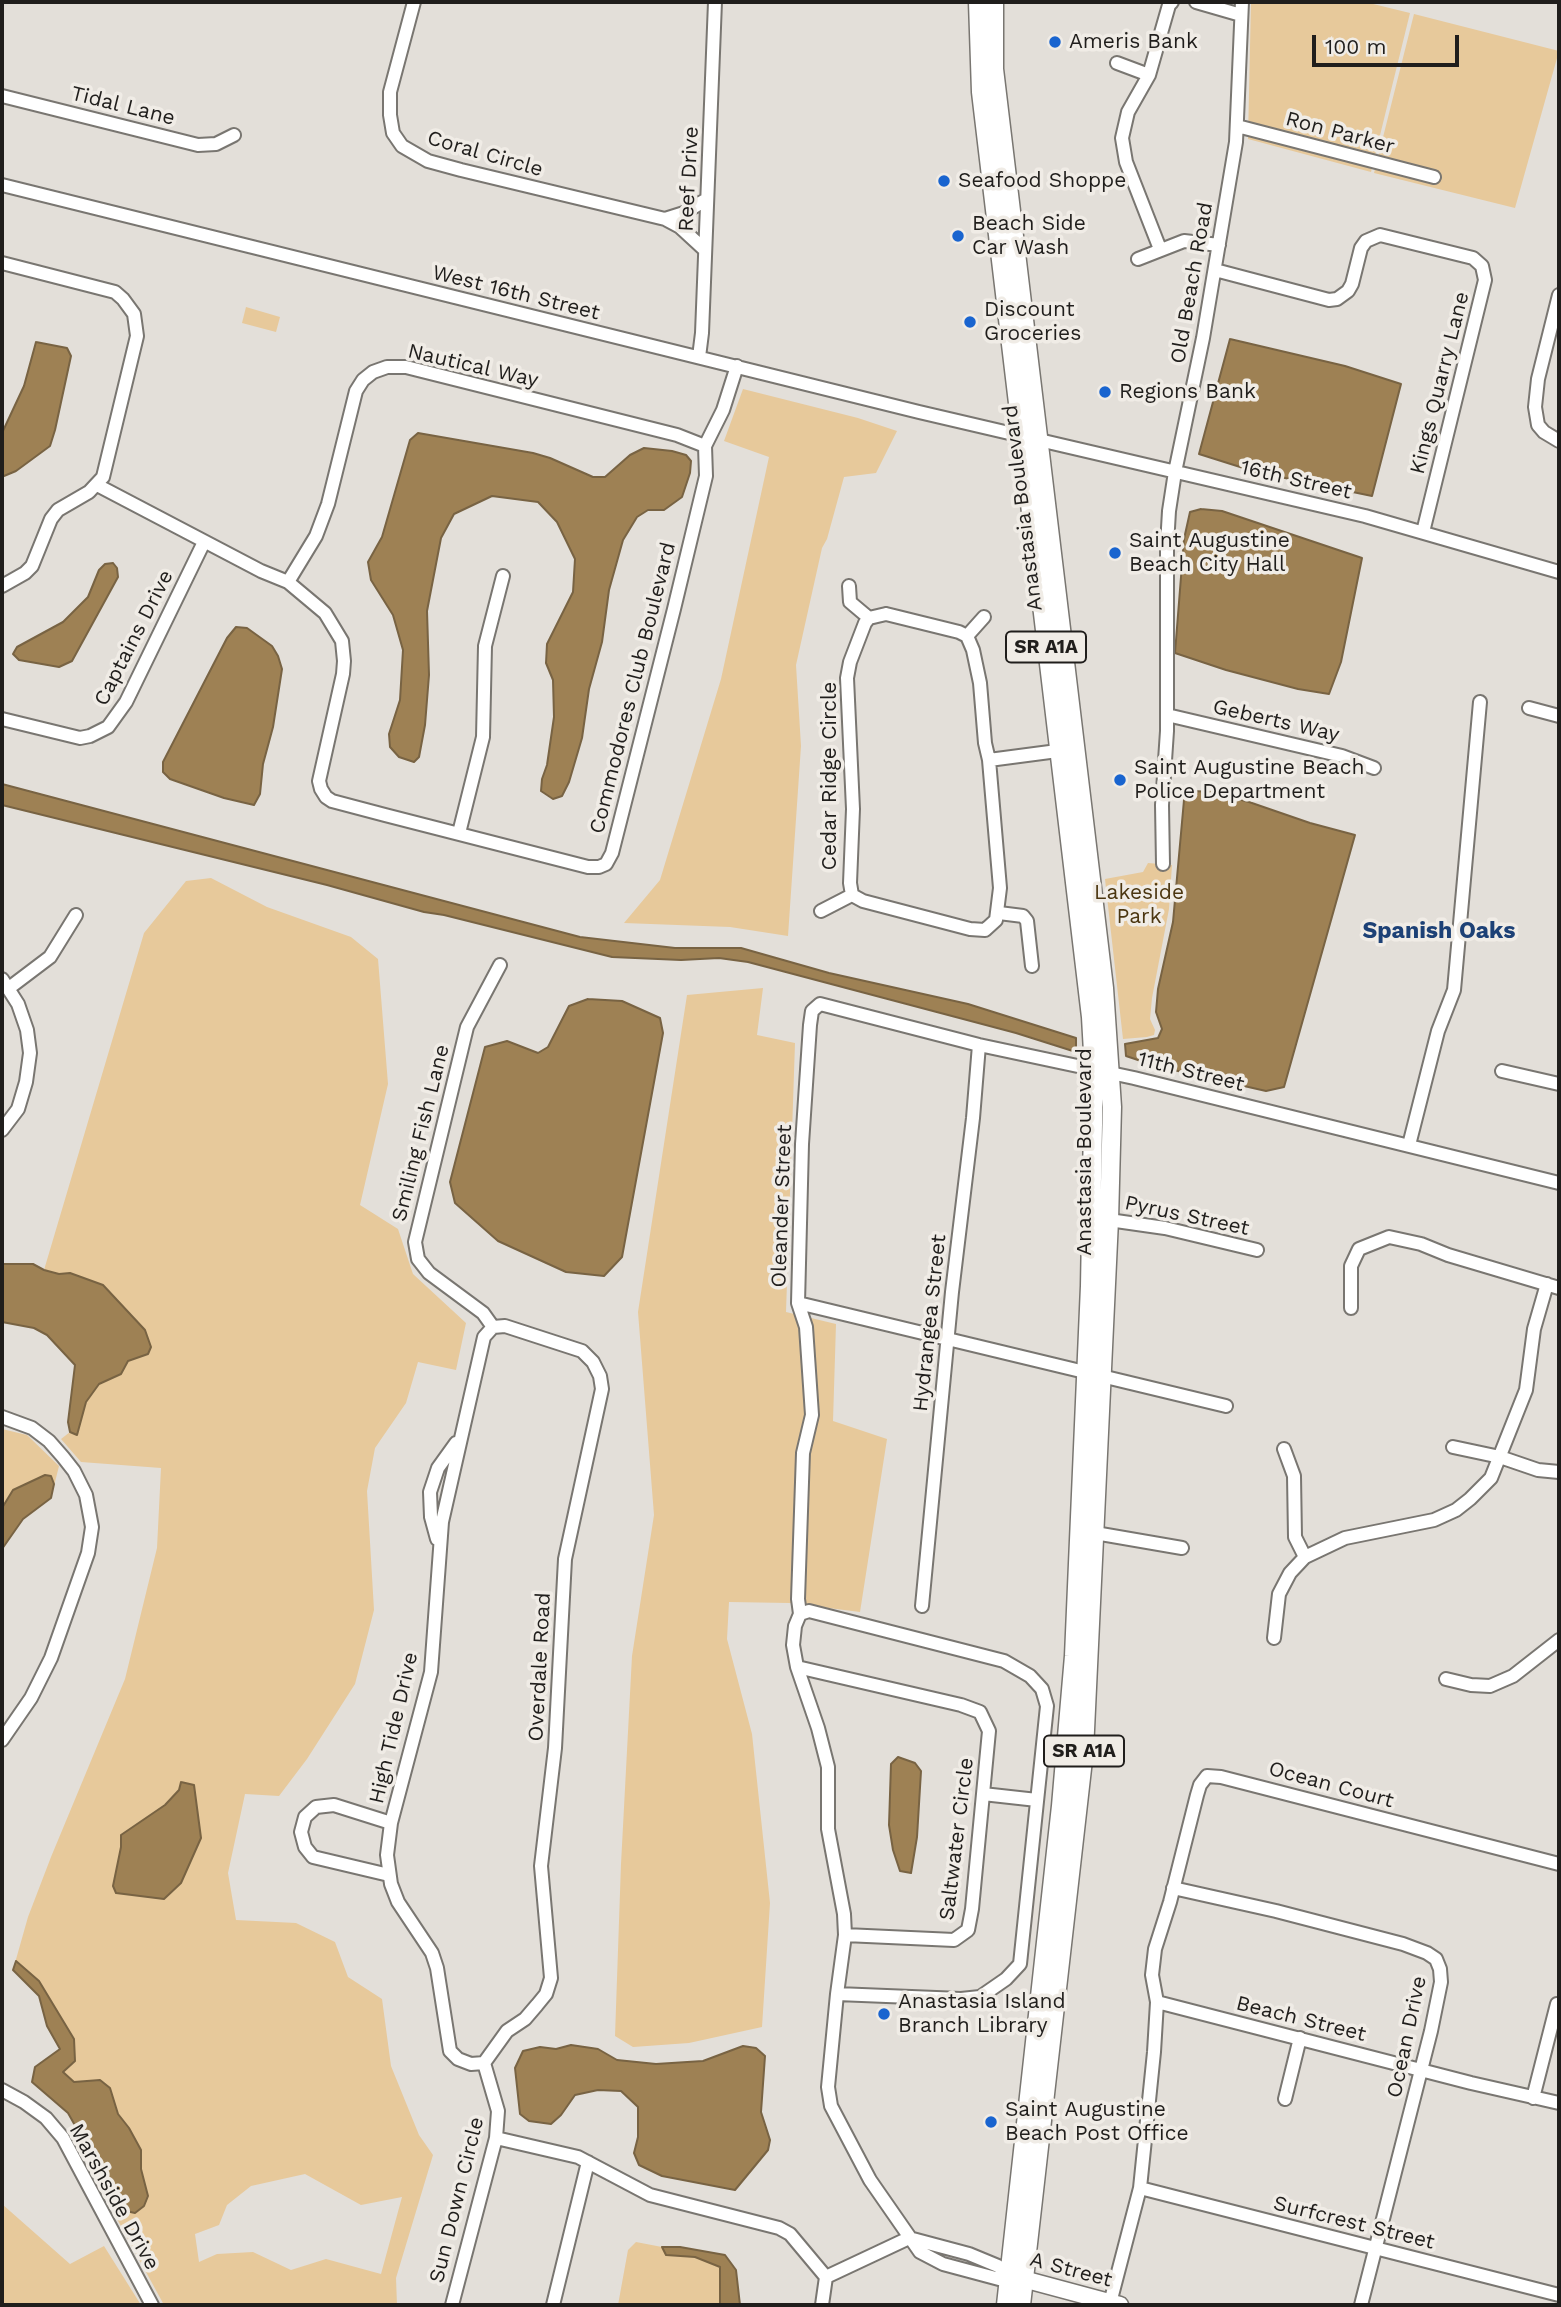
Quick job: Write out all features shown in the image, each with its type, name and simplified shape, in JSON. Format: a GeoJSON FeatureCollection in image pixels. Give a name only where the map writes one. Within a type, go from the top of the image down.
{"type":"FeatureCollection","features":[{"type":"Feature","properties":{"kind":"main road","name":"Anastasia Boulevard"},"geometry":{"type":"LineString","coordinates":[[978,2],[981,92],[1030,438]]}},
{"type":"Feature","properties":{"kind":"main road","name":"Anastasia Boulevard"},"geometry":{"type":"LineString","coordinates":[[994,2],[994,69],[1030,438],[1067,750],[1104,988],[1102,1071],[1092,1205],[1095,1533],[1084,1751],[1017,2277],[1006,2305]]}},
{"type":"Feature","properties":{"kind":"main road","name":"Anastasia Boulevard"},"geometry":{"type":"LineString","coordinates":[[1021,2305],[1017,2277],[1072,1683],[1094,1374],[1109,1220],[1112,1107],[1102,1071]]}},
{"type":"Feature","properties":{"kind":"street","name":"Coral Circle"},"geometry":{"type":"LineString","coordinates":[[414,2],[390,92],[393,133],[402,146],[428,161],[665,219],[680,227],[705,250]]}},
{"type":"Feature","properties":{"kind":"street","name":"Reef Drive"},"geometry":{"type":"LineString","coordinates":[[699,358],[715,2]]}},
{"type":"Feature","properties":{"kind":"street"},"geometry":{"type":"LineString","coordinates":[[1160,249],[1126,162],[1122,138],[1128,113],[1149,75],[1168,5],[1172,2]]}},
{"type":"Feature","properties":{"kind":"street"},"geometry":{"type":"LineString","coordinates":[[1196,2],[1241,8]]}},
{"type":"Feature","properties":{"kind":"street","name":"Old Beach Road"},"geometry":{"type":"LineString","coordinates":[[1163,864],[1162,806],[1167,715],[1167,545],[1175,472],[1215,270],[1237,126],[1241,8]]}},
{"type":"Feature","properties":{"kind":"street"},"geometry":{"type":"LineString","coordinates":[[1117,63],[1149,75]]}},
{"type":"Feature","properties":{"kind":"street","name":"Tidal Lane"},"geometry":{"type":"LineString","coordinates":[[2,96],[198,145],[216,144],[234,135]]}},
{"type":"Feature","properties":{"kind":"street","name":"Ron Parker"},"geometry":{"type":"LineString","coordinates":[[1237,126],[1434,177]]}},
{"type":"Feature","properties":{"kind":"street","name":"West 16th Street"},"geometry":{"type":"LineString","coordinates":[[2,185],[1030,438]]}},
{"type":"Feature","properties":{"kind":"street"},"geometry":{"type":"LineString","coordinates":[[665,219],[684,213],[707,199]]}},
{"type":"Feature","properties":{"kind":"street","name":"Kings Quarry Lane"},"geometry":{"type":"LineString","coordinates":[[1215,270],[1329,300],[1337,299],[1348,291],[1352,284],[1366,241],[1380,235],[1472,258],[1482,266],[1485,280],[1423,532]]}},
{"type":"Feature","properties":{"kind":"street"},"geometry":{"type":"LineString","coordinates":[[1138,258],[1184,242],[1219,245]]}},
{"type":"Feature","properties":{"kind":"street"},"geometry":{"type":"LineString","coordinates":[[2,263],[105,288],[123,299],[134,314],[137,336],[107,467],[97,485],[58,510],[51,519],[32,566],[2,586]]}},
{"type":"Feature","properties":{"kind":"street"},"geometry":{"type":"LineString","coordinates":[[1559,295],[1538,379],[1535,407],[1538,425],[1559,441]]}},
{"type":"Feature","properties":{"kind":"street","name":"Commodores Club Boulevard"},"geometry":{"type":"LineString","coordinates":[[97,485],[261,571],[288,582],[326,613],[342,641],[343,674],[319,781],[321,789],[332,801],[588,867],[599,867],[606,864],[612,853],[699,507],[706,476],[705,446],[723,410],[737,366]]}},
{"type":"Feature","properties":{"kind":"street","name":"Nautical Way"},"geometry":{"type":"LineString","coordinates":[[288,582],[316,536],[328,504],[356,391],[363,380],[373,372],[387,367],[406,367],[677,435],[705,446]]}},
{"type":"Feature","properties":{"kind":"street","name":"16th Street"},"geometry":{"type":"LineString","coordinates":[[1030,438],[1423,532],[1559,572]]}},
{"type":"Feature","properties":{"kind":"street","name":"Captains Drive"},"geometry":{"type":"LineString","coordinates":[[2,719],[80,738],[108,727],[126,702],[204,542]]}},
{"type":"Feature","properties":{"kind":"street"},"geometry":{"type":"LineString","coordinates":[[459,833],[483,737],[485,646],[503,576]]}},
{"type":"Feature","properties":{"kind":"street"},"geometry":{"type":"LineString","coordinates":[[849,586],[850,602],[869,618],[886,614],[967,636]]}},
{"type":"Feature","properties":{"kind":"street"},"geometry":{"type":"LineString","coordinates":[[967,636],[984,617]]}},
{"type":"Feature","properties":{"kind":"street","name":"Cedar Ridge Circle"},"geometry":{"type":"LineString","coordinates":[[869,618],[861,632],[847,678],[852,796],[852,895],[863,901],[970,929],[985,930],[996,920],[999,913]]}},
{"type":"Feature","properties":{"kind":"street"},"geometry":{"type":"LineString","coordinates":[[967,636],[980,683],[989,760],[1000,888],[999,913],[1023,916],[1027,921],[1032,966]]}},
{"type":"Feature","properties":{"kind":"street"},"geometry":{"type":"LineString","coordinates":[[1409,1145],[1438,1031],[1454,990],[1480,702]]}},
{"type":"Feature","properties":{"kind":"street"},"geometry":{"type":"LineString","coordinates":[[1529,708],[1559,716]]}},
{"type":"Feature","properties":{"kind":"street","name":"Geberts Way"},"geometry":{"type":"LineString","coordinates":[[1167,715],[1342,756],[1374,768]]}},
{"type":"Feature","properties":{"kind":"street"},"geometry":{"type":"LineString","coordinates":[[989,760],[1067,750]]}},
{"type":"Feature","properties":{"kind":"street"},"geometry":{"type":"LineString","coordinates":[[821,911],[852,895]]}},
{"type":"Feature","properties":{"kind":"street"},"geometry":{"type":"LineString","coordinates":[[2,1130],[18,1108],[26,1082],[30,1054],[27,1030],[18,1004],[6,984],[50,957],[76,915]]}},
{"type":"Feature","properties":{"kind":"street","name":"Smiling Fish Lane"},"geometry":{"type":"LineString","coordinates":[[493,1327],[483,1312],[429,1273],[418,1259],[415,1242],[467,1027],[500,965]]}},
{"type":"Feature","properties":{"kind":"street","name":"11th Street"},"geometry":{"type":"LineString","coordinates":[[814,1009],[820,1004],[979,1045],[1102,1071],[1559,1183]]}},
{"type":"Feature","properties":{"kind":"street","name":"Oleander Street"},"geometry":{"type":"LineString","coordinates":[[800,1614],[798,1599],[803,1453],[812,1415],[806,1327],[798,1303],[808,1047],[814,1009]]}},
{"type":"Feature","properties":{"kind":"street","name":"Hydrangea Street"},"geometry":{"type":"LineString","coordinates":[[922,1606],[979,1045]]}},
{"type":"Feature","properties":{"kind":"street"},"geometry":{"type":"LineString","coordinates":[[1502,1071],[1559,1084]]}},
{"type":"Feature","properties":{"kind":"street","name":"Pyrus Street"},"geometry":{"type":"LineString","coordinates":[[1109,1220],[1165,1228],[1257,1251]]}},
{"type":"Feature","properties":{"kind":"street"},"geometry":{"type":"LineString","coordinates":[[1273,1638],[1276,1604],[1283,1584],[1305,1557],[1345,1538],[1434,1520],[1456,1510],[1481,1490],[1491,1478],[1526,1390],[1534,1329],[1553,1286],[1448,1255],[1421,1244],[1389,1237],[1359,1249],[1351,1266],[1351,1308]]}},
{"type":"Feature","properties":{"kind":"street"},"geometry":{"type":"LineString","coordinates":[[798,1303],[1226,1406]]}},
{"type":"Feature","properties":{"kind":"street","name":"Overdale Road"},"geometry":{"type":"LineString","coordinates":[[484,2063],[507,2031],[525,2019],[537,2006],[546,1994],[551,1978],[541,1866],[555,1748],[565,1559],[602,1389],[600,1376],[593,1362],[582,1351],[505,1326],[493,1327]]}},
{"type":"Feature","properties":{"kind":"street","name":"High Tide Drive"},"geometry":{"type":"LineString","coordinates":[[484,2063],[471,2064],[458,2059],[450,2051],[432,1953],[398,1902],[389,1875],[387,1855],[391,1824],[431,1672],[442,1522],[484,1337],[493,1327]]}},
{"type":"Feature","properties":{"kind":"street"},"geometry":{"type":"LineString","coordinates":[[2,1417],[32,1428],[49,1441],[63,1457],[74,1471],[86,1495],[92,1527],[90,1545],[75,1594],[51,1658],[31,1698],[2,1740]]}},
{"type":"Feature","properties":{"kind":"street"},"geometry":{"type":"LineString","coordinates":[[1453,1447],[1500,1457],[1538,1470],[1559,1472]]}},
{"type":"Feature","properties":{"kind":"street"},"geometry":{"type":"LineString","coordinates":[[1284,1449],[1294,1476],[1295,1537],[1305,1557]]}},
{"type":"Feature","properties":{"kind":"street"},"geometry":{"type":"LineString","coordinates":[[1095,1533],[1182,1548]]}},
{"type":"Feature","properties":{"kind":"street"},"geometry":{"type":"LineString","coordinates":[[837,1994],[961,2000],[979,1997],[1006,1979],[1020,1964],[1046,1706],[1042,1689],[1030,1676],[1004,1661],[809,1611],[800,1614],[795,1626],[793,1645],[797,1667],[828,1767],[828,1829],[844,1914],[845,1935],[837,1994],[828,2087],[831,2106],[870,2180],[909,2238],[925,2256],[943,2264],[999,2279],[1017,2277]]}},
{"type":"Feature","properties":{"kind":"street"},"geometry":{"type":"LineString","coordinates":[[1446,1679],[1471,1685],[1490,1685],[1513,1676],[1559,1640]]}},
{"type":"Feature","properties":{"kind":"street","name":"Saltwater Circle"},"geometry":{"type":"LineString","coordinates":[[797,1667],[961,1705],[980,1712],[989,1731],[968,1930],[954,1940],[845,1935]]}},
{"type":"Feature","properties":{"kind":"street"},"geometry":{"type":"LineString","coordinates":[[805,1691],[820,1674]]}},
{"type":"Feature","properties":{"kind":"street","name":"Ocean Court"},"geometry":{"type":"LineString","coordinates":[[1173,1888],[1200,1784],[1208,1776],[1221,1777],[1559,1864]]}},
{"type":"Feature","properties":{"kind":"street"},"geometry":{"type":"LineString","coordinates":[[983,1794],[1037,1800]]}},
{"type":"Feature","properties":{"kind":"street"},"geometry":{"type":"LineString","coordinates":[[389,1875],[313,1857],[305,1847],[301,1832],[305,1817],[316,1807],[334,1805],[391,1824]]}},
{"type":"Feature","properties":{"kind":"street"},"geometry":{"type":"LineString","coordinates":[[1115,2304],[1140,2188],[1157,2001],[1152,1975],[1155,1949],[1173,1888]]}},
{"type":"Feature","properties":{"kind":"street","name":"Ocean Drive"},"geometry":{"type":"LineString","coordinates":[[1173,1888],[1383,1938],[1427,1953],[1436,1959],[1441,1982],[1422,2070],[1361,2305]]}},
{"type":"Feature","properties":{"kind":"street","name":"Beach Street"},"geometry":{"type":"LineString","coordinates":[[1157,2001],[1559,2104]]}},
{"type":"Feature","properties":{"kind":"street"},"geometry":{"type":"LineString","coordinates":[[1533,2098],[1557,2004]]}},
{"type":"Feature","properties":{"kind":"street"},"geometry":{"type":"LineString","coordinates":[[1285,2099],[1300,2038]]}},
{"type":"Feature","properties":{"kind":"street","name":"Sun Down Circle"},"geometry":{"type":"LineString","coordinates":[[452,2305],[496,2138],[498,2111],[484,2063]]}},
{"type":"Feature","properties":{"kind":"street","name":"Marshside Drive"},"geometry":{"type":"LineString","coordinates":[[2,2090],[46,2118],[63,2138],[152,2305]]}},
{"type":"Feature","properties":{"kind":"street"},"geometry":{"type":"LineString","coordinates":[[496,2138],[578,2157],[650,2195],[779,2228],[790,2234],[826,2277],[822,2305]]}},
{"type":"Feature","properties":{"kind":"street"},"geometry":{"type":"LineString","coordinates":[[553,2305],[588,2162]]}},
{"type":"Feature","properties":{"kind":"street","name":"Surfcrest Street"},"geometry":{"type":"LineString","coordinates":[[1140,2188],[1559,2295]]}},
{"type":"Feature","properties":{"kind":"street"},"geometry":{"type":"LineString","coordinates":[[826,2277],[909,2238]]}},
{"type":"Feature","properties":{"kind":"street","name":"A Street"},"geometry":{"type":"LineString","coordinates":[[1017,2277],[1115,2304]]}},
{"type":"Feature","properties":{"kind":"green space"},"geometry":{"type":"Polygon","coordinates":[[[1251,2],[1365,2],[1410,13],[1371,172],[1248,139],[1251,2]]]}},
{"type":"Feature","properties":{"kind":"green space"},"geometry":{"type":"Polygon","coordinates":[[[1414,14],[1559,51],[1515,208],[1374,173],[1414,14]]]}},
{"type":"Feature","properties":{"kind":"green space"},"geometry":{"type":"Polygon","coordinates":[[[246,307],[280,317],[276,332],[242,323],[246,307]]]}},
{"type":"Feature","properties":{"kind":"green space"},"geometry":{"type":"Polygon","coordinates":[[[743,389],[858,418],[897,431],[876,473],[844,477],[827,539],[822,548],[796,665],[801,746],[788,936],[730,927],[624,923],[660,880],[721,679],[769,457],[724,441],[743,389]]]}},
{"type":"Feature","properties":{"kind":"green space","name":"Lakeside Park"},"geometry":{"type":"Polygon","coordinates":[[[1148,863],[1172,865],[1169,909],[1152,998],[1150,1019],[1155,1030],[1154,1035],[1147,1037],[1123,1039],[1105,879],[1143,872],[1148,863]]]}},
{"type":"Feature","properties":{"kind":"green space"},"geometry":{"type":"Polygon","coordinates":[[[211,878],[267,907],[351,937],[378,959],[388,1084],[360,1205],[398,1229],[413,1274],[466,1323],[456,1370],[418,1362],[406,1403],[375,1448],[367,1491],[374,1610],[355,1684],[307,1759],[279,1796],[245,1794],[228,1873],[236,1920],[296,1923],[335,1942],[348,1977],[382,1999],[391,2066],[419,2135],[433,2155],[396,2278],[397,2305],[164,2305],[116,2217],[117,2200],[68,2113],[32,2082],[35,2067],[60,2049],[47,2026],[39,1996],[13,1970],[28,1917],[51,1857],[125,1679],[157,1548],[161,1468],[81,1462],[61,1439],[70,1432],[76,1435],[85,1402],[99,1383],[44,1270],[144,933],[186,881],[211,878]],[[305,2174],[251,2186],[227,2205],[219,2225],[195,2234],[199,2262],[217,2254],[253,2252],[291,2270],[326,2259],[381,2274],[402,2197],[361,2205],[305,2174]]]}},
{"type":"Feature","properties":{"kind":"green space"},"geometry":{"type":"Polygon","coordinates":[[[763,988],[757,1035],[795,1043],[786,1312],[836,1324],[833,1421],[887,1439],[860,1612],[789,1603],[729,1602],[727,1639],[752,1734],[770,1903],[762,2027],[689,2043],[633,2047],[615,2036],[632,1656],[654,1515],[638,1312],[687,995],[763,988]]]}},
{"type":"Feature","properties":{"kind":"green space"},"geometry":{"type":"Polygon","coordinates":[[[2,1429],[27,1435],[59,1466],[51,1498],[23,1519],[2,1549],[2,1429]]]}},
{"type":"Feature","properties":{"kind":"green space"},"geometry":{"type":"Polygon","coordinates":[[[2,2204],[70,2264],[104,2246],[141,2305],[2,2305],[2,2204]]]}},
{"type":"Feature","properties":{"kind":"green space"},"geometry":{"type":"Polygon","coordinates":[[[636,2242],[662,2247],[666,2255],[695,2257],[720,2267],[720,2305],[618,2305],[628,2250],[636,2242]]]}},
{"type":"Feature","properties":{"kind":"shaded area"},"geometry":{"type":"Polygon","coordinates":[[[1230,339],[1345,366],[1401,384],[1372,496],[1256,472],[1199,454],[1230,339]]]}},
{"type":"Feature","properties":{"kind":"shaded area"},"geometry":{"type":"Polygon","coordinates":[[[36,342],[67,348],[71,356],[55,430],[50,446],[16,471],[4,476],[2,433],[24,386],[36,342]]]}},
{"type":"Feature","properties":{"kind":"shaded area"},"geometry":{"type":"Polygon","coordinates":[[[418,433],[533,453],[593,477],[605,477],[630,455],[644,448],[672,451],[686,455],[691,461],[682,497],[664,510],[648,510],[637,517],[623,540],[609,590],[602,642],[589,689],[582,738],[562,796],[553,799],[541,791],[554,717],[553,680],[546,663],[547,644],[573,592],[575,559],[557,522],[538,502],[492,496],[454,514],[441,538],[427,611],[429,675],[419,757],[414,762],[399,757],[390,747],[389,734],[400,700],[403,650],[393,615],[371,580],[368,562],[382,537],[410,440],[418,433]]]}},
{"type":"Feature","properties":{"kind":"shaded area"},"geometry":{"type":"Polygon","coordinates":[[[1201,509],[1222,511],[1362,558],[1341,662],[1329,694],[1298,689],[1226,670],[1175,653],[1184,539],[1190,512],[1201,509]]]}},
{"type":"Feature","properties":{"kind":"shaded area"},"geometry":{"type":"Polygon","coordinates":[[[113,563],[118,577],[72,661],[59,667],[19,660],[13,654],[17,647],[63,622],[88,597],[99,570],[105,564],[113,563]]]}},
{"type":"Feature","properties":{"kind":"shaded area"},"geometry":{"type":"Polygon","coordinates":[[[236,627],[247,628],[272,646],[282,669],[273,727],[263,764],[260,794],[254,805],[224,798],[170,779],[163,772],[163,762],[227,638],[236,627]]]}},
{"type":"Feature","properties":{"kind":"shaded area"},"geometry":{"type":"Polygon","coordinates":[[[2,784],[580,937],[675,948],[741,948],[829,973],[968,1004],[1076,1038],[1076,1052],[1016,1033],[748,962],[719,958],[681,960],[612,957],[424,912],[327,885],[2,805],[2,784]]]}},
{"type":"Feature","properties":{"kind":"shaded area"},"geometry":{"type":"Polygon","coordinates":[[[1193,791],[1212,792],[1249,802],[1355,835],[1284,1087],[1266,1091],[1156,1066],[1126,1056],[1125,1044],[1158,1038],[1162,1029],[1156,1012],[1158,989],[1173,922],[1184,800],[1193,791]]]}},
{"type":"Feature","properties":{"kind":"shaded area"},"geometry":{"type":"Polygon","coordinates":[[[588,999],[622,1001],[660,1018],[663,1033],[622,1257],[604,1276],[566,1272],[498,1241],[455,1203],[450,1182],[485,1047],[507,1041],[538,1053],[548,1047],[569,1006],[588,999]]]}},
{"type":"Feature","properties":{"kind":"shaded area"},"geometry":{"type":"Polygon","coordinates":[[[2,1264],[33,1264],[44,1270],[59,1274],[70,1273],[103,1285],[145,1330],[151,1347],[148,1354],[128,1361],[121,1374],[99,1384],[86,1402],[77,1435],[70,1432],[68,1422],[75,1365],[47,1335],[34,1328],[2,1322],[2,1264]]]}},
{"type":"Feature","properties":{"kind":"shaded area"},"geometry":{"type":"Polygon","coordinates":[[[45,1475],[51,1476],[54,1484],[51,1498],[23,1519],[2,1549],[2,1508],[13,1490],[45,1475]]]}},
{"type":"Feature","properties":{"kind":"shaded area"},"geometry":{"type":"Polygon","coordinates":[[[898,1757],[915,1763],[921,1771],[917,1837],[911,1873],[900,1871],[889,1825],[891,1764],[898,1757]]]}},
{"type":"Feature","properties":{"kind":"shaded area"},"geometry":{"type":"Polygon","coordinates":[[[181,1782],[194,1785],[201,1838],[181,1883],[164,1899],[116,1893],[113,1886],[121,1835],[165,1805],[179,1790],[181,1782]]]}},
{"type":"Feature","properties":{"kind":"shaded area"},"geometry":{"type":"Polygon","coordinates":[[[16,1961],[39,1981],[74,2039],[75,2061],[63,2072],[74,2082],[100,2080],[110,2088],[118,2114],[141,2150],[141,2169],[148,2196],[144,2206],[135,2213],[126,2211],[117,2200],[68,2113],[32,2082],[35,2067],[60,2049],[47,2026],[39,1996],[13,1970],[16,1961]]]}},
{"type":"Feature","properties":{"kind":"shaded area"},"geometry":{"type":"Polygon","coordinates":[[[571,2045],[598,2049],[617,2060],[656,2064],[703,2061],[743,2046],[756,2048],[765,2056],[761,2112],[770,2140],[768,2150],[735,2190],[662,2176],[639,2165],[634,2153],[638,2137],[638,2107],[621,2091],[598,2090],[575,2095],[551,2124],[529,2121],[520,2114],[515,2068],[523,2051],[540,2047],[556,2049],[571,2045]]]}},
{"type":"Feature","properties":{"kind":"shaded area"},"geometry":{"type":"Polygon","coordinates":[[[662,2247],[680,2247],[725,2255],[736,2270],[740,2305],[720,2305],[720,2267],[695,2257],[666,2255],[662,2247]]]}},
{"type":"Feature","properties":{"kind":"place","name":"Ameris Bank"},"geometry":{"type":"Point","coordinates":[1055,42]}},
{"type":"Feature","properties":{"kind":"place","name":"Seafood Shoppe"},"geometry":{"type":"Point","coordinates":[944,181]}},
{"type":"Feature","properties":{"kind":"place","name":"Beach Side Car Wash"},"geometry":{"type":"Point","coordinates":[958,236]}},
{"type":"Feature","properties":{"kind":"place","name":"Discount Groceries"},"geometry":{"type":"Point","coordinates":[970,322]}},
{"type":"Feature","properties":{"kind":"place","name":"Regions Bank"},"geometry":{"type":"Point","coordinates":[1105,392]}},
{"type":"Feature","properties":{"kind":"place","name":"Saint Augustine Beach City Hall"},"geometry":{"type":"Point","coordinates":[1115,553]}},
{"type":"Feature","properties":{"kind":"place","name":"Saint Augustine Beach Police Department"},"geometry":{"type":"Point","coordinates":[1120,780]}},
{"type":"Feature","properties":{"kind":"place","name":"Anastasia Island Branch Library"},"geometry":{"type":"Point","coordinates":[884,2014]}},
{"type":"Feature","properties":{"kind":"place","name":"Saint Augustine Beach Post Office"},"geometry":{"type":"Point","coordinates":[991,2122]}},
{"type":"Feature","properties":{"kind":"district","name":"Spanish Oaks"},"geometry":{"type":"Point","coordinates":[1439,931]}}]}
